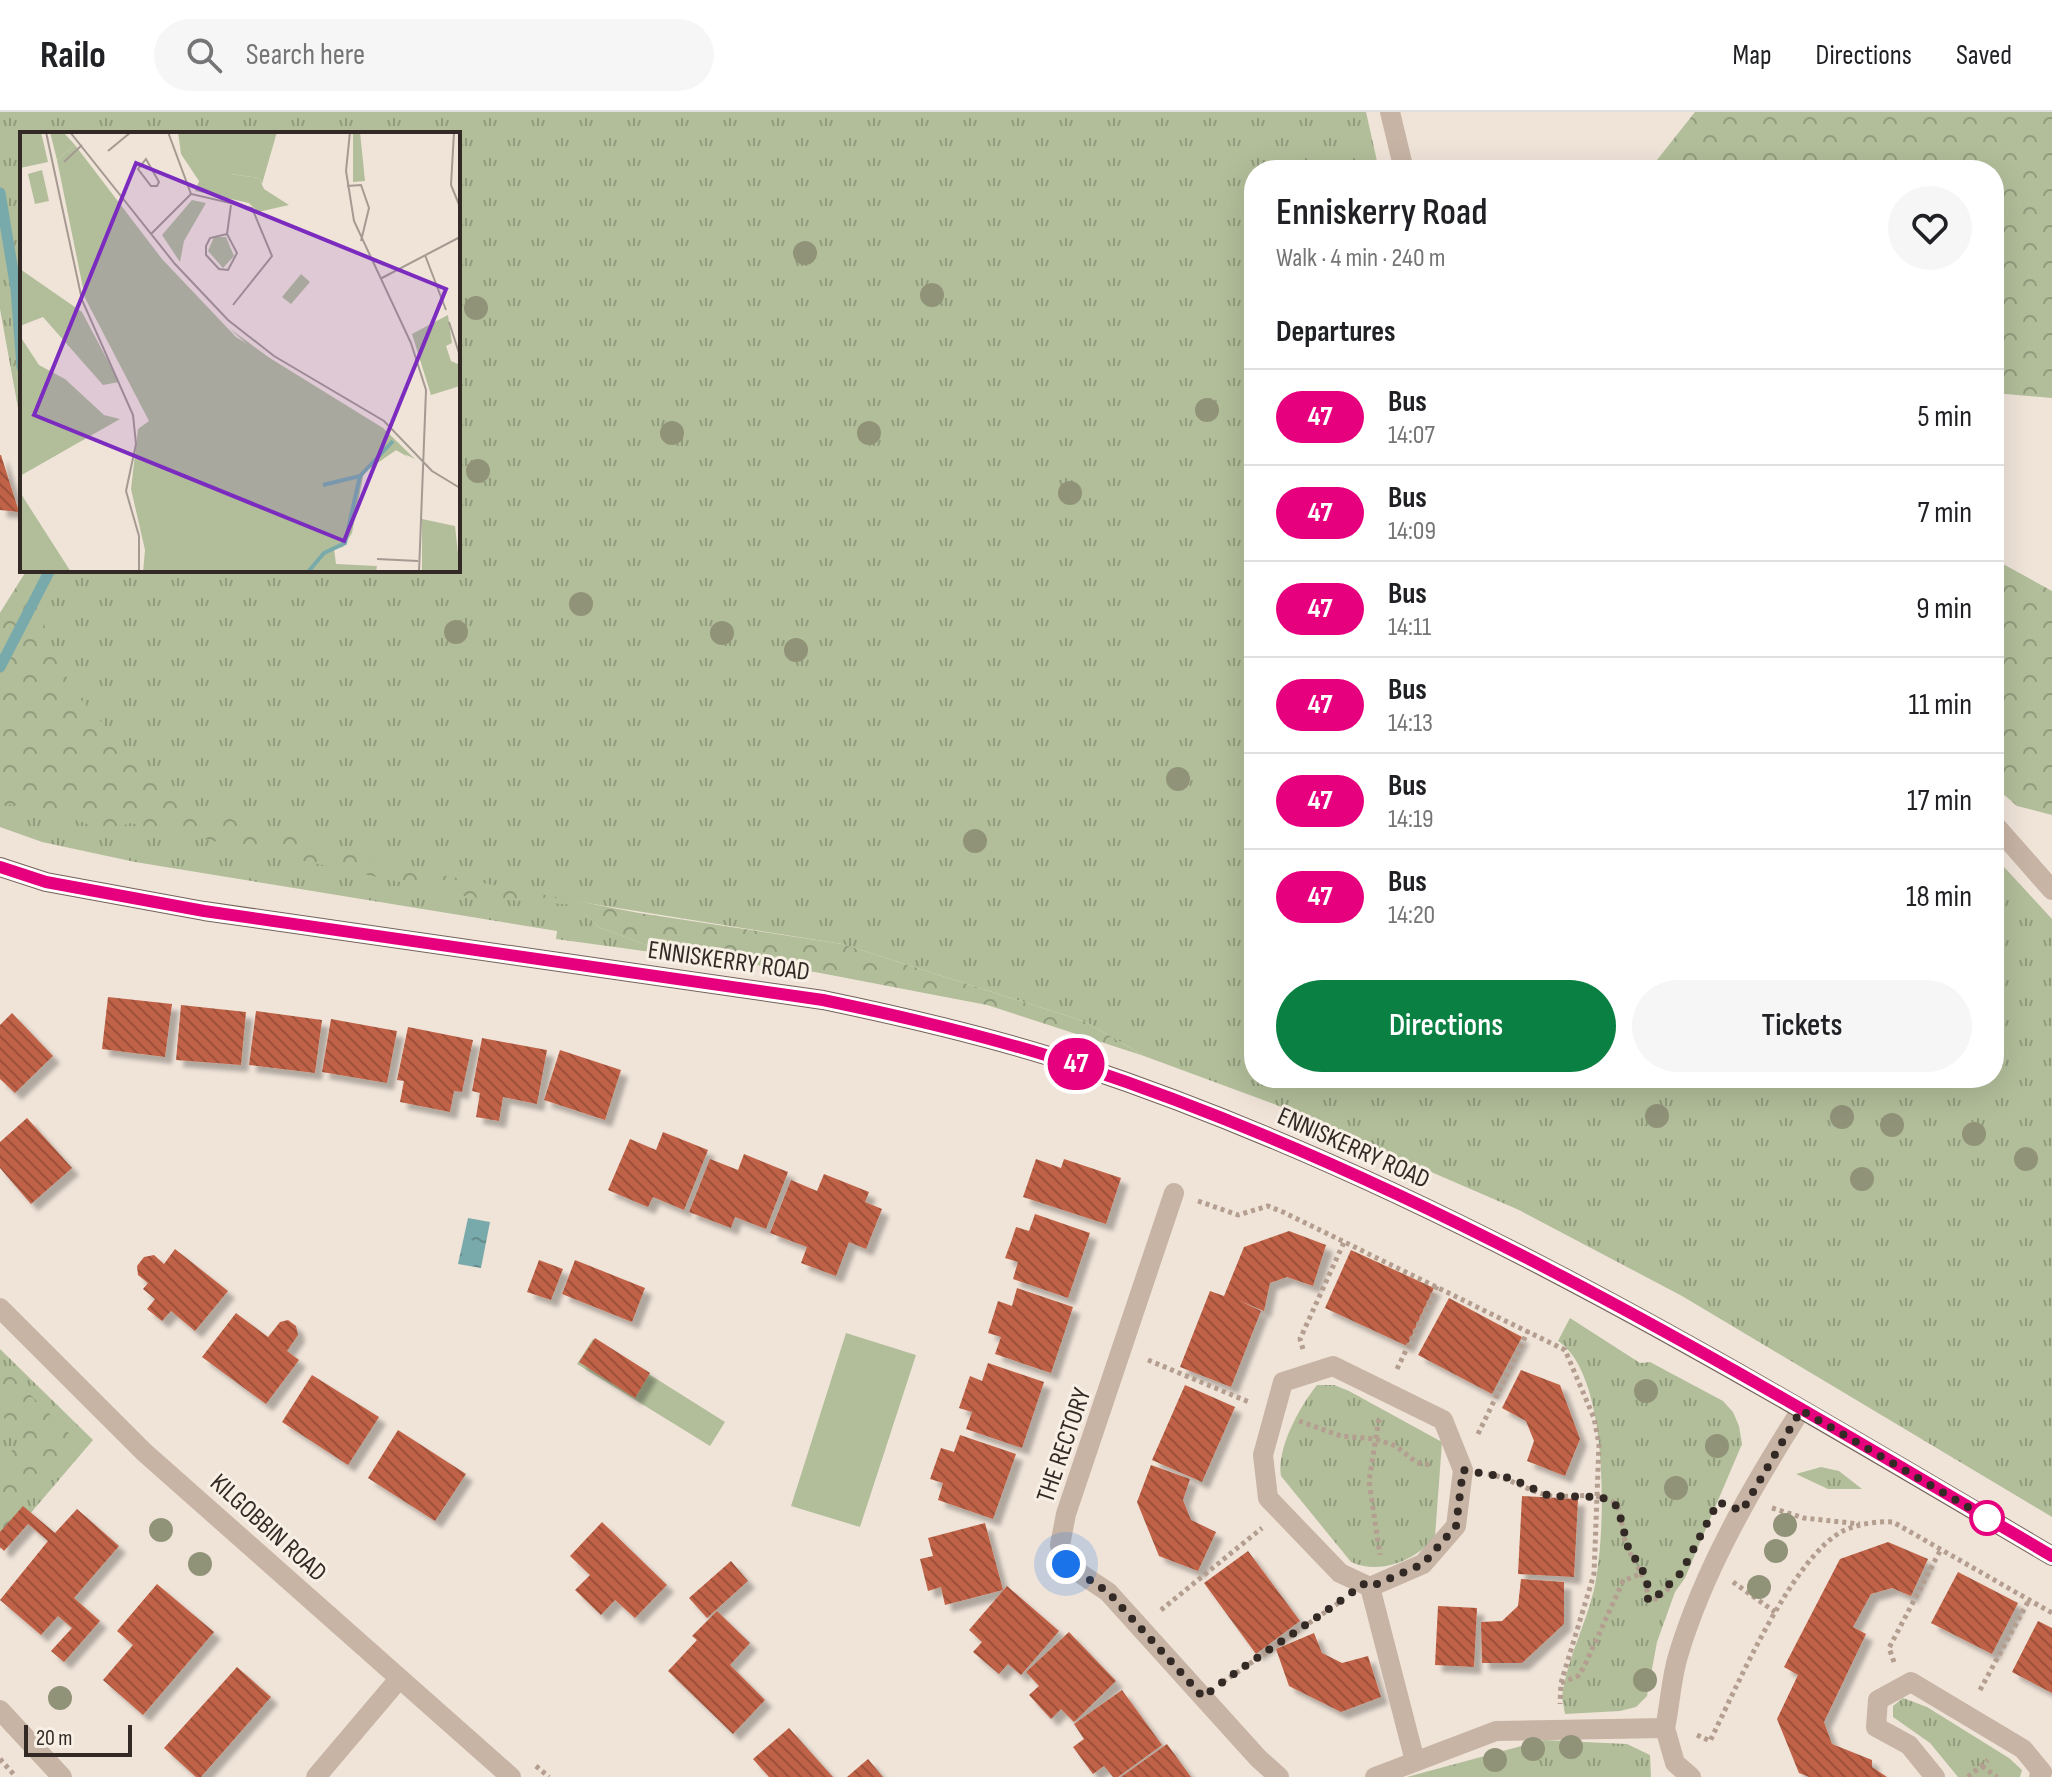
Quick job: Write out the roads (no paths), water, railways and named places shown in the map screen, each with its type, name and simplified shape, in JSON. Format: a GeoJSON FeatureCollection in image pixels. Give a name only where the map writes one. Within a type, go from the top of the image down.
{"type":"FeatureCollection","features":[{"type":"Feature","properties":{"kind":"main road","name":"ENNISKERRY ROAD"},"geometry":{"type":"LineString","coordinates":[[0,867],[46,882],[204,911],[823,1000],[920,1020],[1013,1045],[1206,1111],[1349,1172],[1597,1294],[2052,1556]]}},
{"type":"Feature","properties":{"kind":"street"},"geometry":{"type":"LineString","coordinates":[[1390,112],[1402,160]]}},
{"type":"Feature","properties":{"kind":"street"},"geometry":{"type":"LineString","coordinates":[[2004,835],[2052,890]]}},
{"type":"Feature","properties":{"kind":"street","name":"THE RECTORY"},"geometry":{"type":"LineString","coordinates":[[1174,1193],[1066,1514],[1060,1545],[1066,1564],[1108,1592],[1279,1777]]}},
{"type":"Feature","properties":{"kind":"street","name":"KILGOBBIN ROAD"},"geometry":{"type":"LineString","coordinates":[[0,1308],[144,1452],[511,1777]]}},
{"type":"Feature","properties":{"kind":"street"},"geometry":{"type":"LineString","coordinates":[[1333,1366],[1443,1420],[1463,1470],[1456,1526],[1423,1564],[1373,1583],[1340,1573],[1268,1498],[1263,1455],[1283,1382],[1333,1366]]}},
{"type":"Feature","properties":{"kind":"street"},"geometry":{"type":"LineString","coordinates":[[1691,1777],[1675,1763],[1666,1725],[1677,1659],[1711,1571],[1750,1496],[1801,1410]]}},
{"type":"Feature","properties":{"kind":"street"},"geometry":{"type":"LineString","coordinates":[[1373,1583],[1415,1761]]}},
{"type":"Feature","properties":{"kind":"street"},"geometry":{"type":"LineString","coordinates":[[316,1777],[399,1679]]}},
{"type":"Feature","properties":{"kind":"street"},"geometry":{"type":"LineString","coordinates":[[1935,1777],[1909,1745],[1876,1727],[1878,1700],[1911,1682],[2023,1749],[2042,1772],[2039,1777]]}},
{"type":"Feature","properties":{"kind":"street"},"geometry":{"type":"LineString","coordinates":[[0,1710],[62,1777]]}},
{"type":"Feature","properties":{"kind":"street"},"geometry":{"type":"LineString","coordinates":[[1375,1777],[1496,1731],[1565,1733],[1666,1725]]}},
{"type":"Feature","properties":{"kind":"water"},"geometry":{"type":"Polygon","coordinates":[[[468,1218],[490,1222],[481,1268],[458,1264],[468,1218]]]}},
{"type":"Feature","properties":{"kind":"waterway"},"geometry":{"type":"LineString","coordinates":[[0,193],[16,289],[20,341]]}},
{"type":"Feature","properties":{"kind":"waterway"},"geometry":{"type":"LineString","coordinates":[[0,667],[49,572]]}}]}
